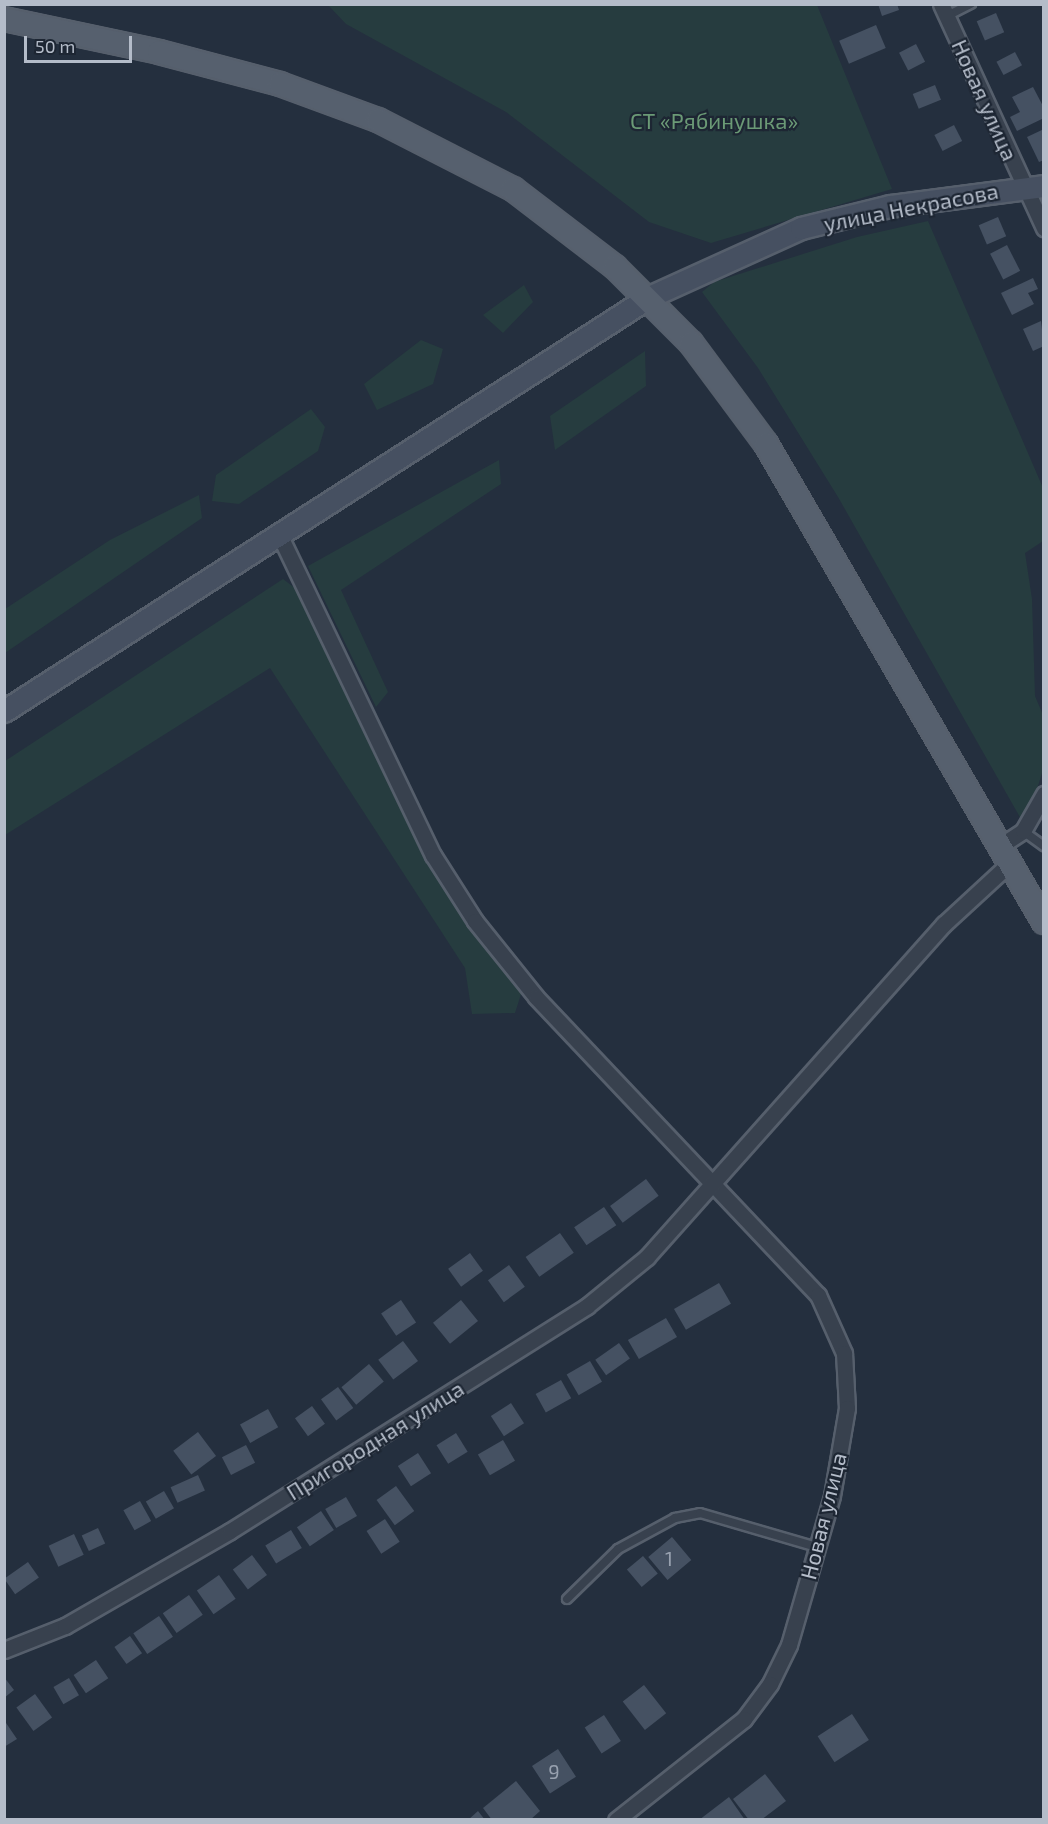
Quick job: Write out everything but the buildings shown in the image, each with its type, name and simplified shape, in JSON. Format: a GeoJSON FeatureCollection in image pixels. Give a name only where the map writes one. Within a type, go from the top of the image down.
{"type":"FeatureCollection","features":[{"type":"Feature","properties":{"kind":"main road"},"geometry":{"type":"LineString","coordinates":[[4,19],[159,52],[280,84],[378,120],[513,189],[560,222],[649,297],[724,385],[766,444],[1044,922]]}},
{"type":"Feature","properties":{"kind":"street","name":"Новая улица"},"geometry":{"type":"LineString","coordinates":[[944,10],[1002,130],[1034,187],[1044,228]]}},
{"type":"Feature","properties":{"kind":"street","name":"улица Некрасова"},"geometry":{"type":"LineString","coordinates":[[4,711],[649,297],[801,228],[890,206],[1034,187]]}},
{"type":"Feature","properties":{"kind":"street","name":"Новая улица"},"geometry":{"type":"LineString","coordinates":[[279,534],[433,855],[474,921],[536,997],[818,1295],[844,1353],[847,1408],[832,1496],[789,1645],[770,1684],[744,1719],[616,1820]]}},
{"type":"Feature","properties":{"kind":"street"},"geometry":{"type":"LineString","coordinates":[[1005,855],[1023,831],[1044,794]]}},
{"type":"Feature","properties":{"kind":"street","name":"Пригородная улица"},"geometry":{"type":"LineString","coordinates":[[4,1650],[65,1626],[230,1531],[587,1306],[647,1257],[1005,855]]}},
{"type":"Feature","properties":{"kind":"lane"},"geometry":{"type":"LineString","coordinates":[[944,10],[971,4]]}},
{"type":"Feature","properties":{"kind":"lane"},"geometry":{"type":"LineString","coordinates":[[1023,831],[1044,846]]}},
{"type":"Feature","properties":{"kind":"lane"},"geometry":{"type":"LineString","coordinates":[[567,1599],[618,1549],[675,1518],[700,1513],[817,1547]]}},
{"type":"Feature","properties":{"kind":"green space","name":"СТ «Рябинушка»"},"geometry":{"type":"Polygon","coordinates":[[[328,5],[817,5],[892,189],[711,243],[649,222],[506,112],[346,24],[328,5]]]}},
{"type":"Feature","properties":{"kind":"green space"},"geometry":{"type":"Polygon","coordinates":[[[928,221],[1043,488],[1043,541],[1025,553],[1032,599],[1035,696],[1043,715],[1043,770],[1032,805],[1021,819],[838,497],[758,368],[702,292],[714,282],[857,237],[928,221]]]}},
{"type":"Feature","properties":{"kind":"green space"},"geometry":{"type":"Polygon","coordinates":[[[524,285],[533,302],[503,333],[483,315],[524,285]]]}},
{"type":"Feature","properties":{"kind":"green space"},"geometry":{"type":"Polygon","coordinates":[[[421,340],[443,349],[433,384],[377,410],[364,384],[421,340]]]}},
{"type":"Feature","properties":{"kind":"green space"},"geometry":{"type":"Polygon","coordinates":[[[645,351],[646,386],[555,450],[550,416],[645,351]]]}},
{"type":"Feature","properties":{"kind":"green space"},"geometry":{"type":"Polygon","coordinates":[[[311,409],[325,427],[318,451],[239,504],[212,501],[216,475],[311,409]]]}},
{"type":"Feature","properties":{"kind":"green space"},"geometry":{"type":"Polygon","coordinates":[[[499,460],[501,484],[341,590],[388,692],[376,707],[308,566],[499,460]]]}},
{"type":"Feature","properties":{"kind":"green space"},"geometry":{"type":"Polygon","coordinates":[[[199,495],[202,518],[5,653],[5,609],[110,540],[199,495]]]}},
{"type":"Feature","properties":{"kind":"green space"},"geometry":{"type":"Polygon","coordinates":[[[283,579],[295,588],[447,889],[522,991],[515,1013],[472,1014],[465,968],[270,668],[5,835],[5,761],[283,579]]]}}]}
